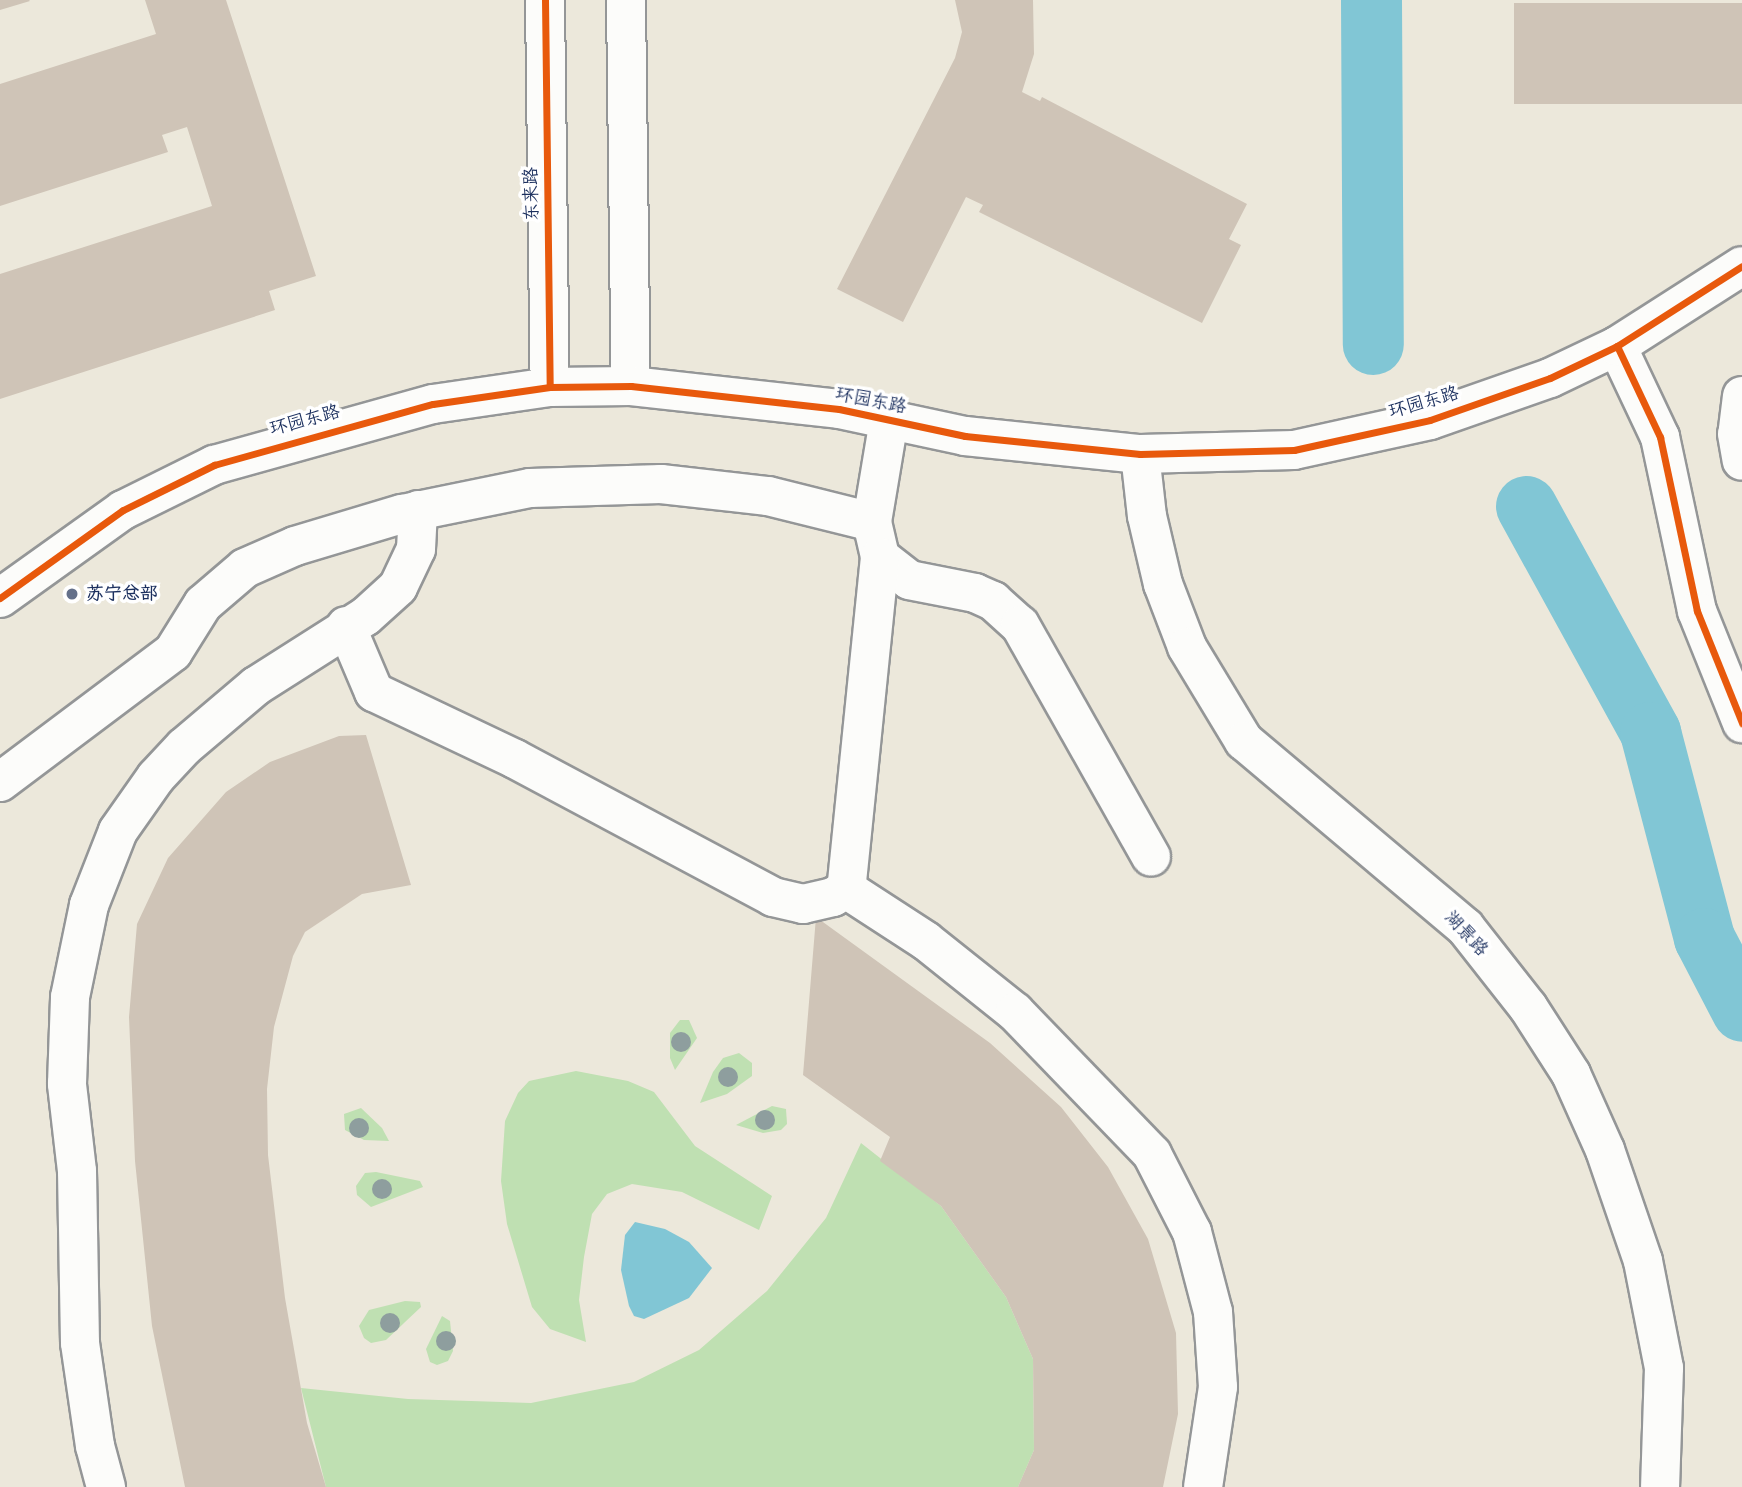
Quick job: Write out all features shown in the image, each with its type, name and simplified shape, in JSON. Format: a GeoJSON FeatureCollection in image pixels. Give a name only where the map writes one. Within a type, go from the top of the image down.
{"type":"FeatureCollection","features":[{"type":"Feature","properties":{"kind":"street","name":"东来路"},"geometry":{"type":"LineString","coordinates":[[545,0],[550,387]]}},
{"type":"Feature","properties":{"kind":"street"},"geometry":{"type":"LineString","coordinates":[[626,0],[631,386]]}},
{"type":"Feature","properties":{"kind":"street","name":"环园东路"},"geometry":{"type":"LineString","coordinates":[[0,598],[123,510],[214,465],[433,404],[550,387],[631,386],[839,409],[965,436],[1140,454],[1294,450],[1430,420],[1550,378],[1617,346],[1742,266]]}},
{"type":"Feature","properties":{"kind":"street"},"geometry":{"type":"LineString","coordinates":[[1617,346],[1660,437],[1697,611],[1742,723]]}},
{"type":"Feature","properties":{"kind":"street"},"geometry":{"type":"LineString","coordinates":[[1742,396],[1737,434],[1742,461]]}},
{"type":"Feature","properties":{"kind":"street"},"geometry":{"type":"LineString","coordinates":[[846,889],[889,420]]}},
{"type":"Feature","properties":{"kind":"street","name":"湖景路"},"geometry":{"type":"LineString","coordinates":[[1140,454],[1147,516],[1163,584],[1187,647],[1244,741],[1465,928],[1528,1007],[1571,1074],[1605,1150],[1643,1261],[1664,1368],[1660,1487]]}},
{"type":"Feature","properties":{"kind":"street"},"geometry":{"type":"LineString","coordinates":[[0,782],[173,652],[203,604],[245,568],[295,546],[418,510],[530,488],[661,485],[768,496],[876,539],[898,575],[975,593],[1014,618],[1151,857]]}},
{"type":"Feature","properties":{"kind":"street"},"geometry":{"type":"LineString","coordinates":[[106,1487],[95,1446],[80,1343],[77,1171],[67,1084],[70,997],[89,905],[118,831],[156,777],[184,747],[256,686],[346,626],[366,616],[398,587],[416,550],[418,510]]}},
{"type":"Feature","properties":{"kind":"street"},"geometry":{"type":"LineString","coordinates":[[346,626],[374,692],[515,759],[774,897],[803,904],[846,889]]}},
{"type":"Feature","properties":{"kind":"street"},"geometry":{"type":"LineString","coordinates":[[846,889],[926,941],[1015,1012],[1152,1154],[1192,1232],[1213,1312],[1218,1387],[1203,1487]]}},
{"type":"Feature","properties":{"kind":"green space"},"geometry":{"type":"Polygon","coordinates":[[[680,1020],[689,1020],[697,1038],[675,1070],[670,1058],[670,1033],[680,1020]]]}},
{"type":"Feature","properties":{"kind":"green space"},"geometry":{"type":"Polygon","coordinates":[[[739,1053],[752,1063],[752,1076],[727,1094],[700,1103],[713,1072],[723,1058],[739,1053]]]}},
{"type":"Feature","properties":{"kind":"green space"},"geometry":{"type":"Polygon","coordinates":[[[576,1071],[628,1081],[654,1092],[695,1146],[772,1196],[759,1230],[682,1192],[632,1184],[607,1194],[592,1214],[584,1257],[579,1300],[586,1342],[550,1329],[532,1307],[507,1224],[501,1181],[505,1121],[518,1093],[529,1081],[576,1071]]]}},
{"type":"Feature","properties":{"kind":"green space"},"geometry":{"type":"Polygon","coordinates":[[[772,1106],[786,1109],[787,1124],[781,1130],[763,1133],[736,1125],[772,1106]]]}},
{"type":"Feature","properties":{"kind":"green space"},"geometry":{"type":"Polygon","coordinates":[[[361,1108],[382,1128],[389,1141],[364,1140],[345,1130],[344,1114],[361,1108]]]}},
{"type":"Feature","properties":{"kind":"green space"},"geometry":{"type":"Polygon","coordinates":[[[861,1143],[941,1206],[1006,1297],[1033,1359],[1034,1450],[1018,1487],[326,1487],[301,1388],[408,1399],[531,1403],[634,1382],[699,1350],[767,1291],[826,1218],[861,1143]]]}},
{"type":"Feature","properties":{"kind":"green space"},"geometry":{"type":"Polygon","coordinates":[[[376,1172],[420,1181],[423,1187],[371,1207],[357,1195],[356,1186],[365,1173],[376,1172]]]}},
{"type":"Feature","properties":{"kind":"green space"},"geometry":{"type":"Polygon","coordinates":[[[405,1301],[420,1302],[421,1307],[386,1340],[371,1343],[364,1338],[359,1326],[369,1310],[405,1301]]]}},
{"type":"Feature","properties":{"kind":"green space"},"geometry":{"type":"Polygon","coordinates":[[[442,1316],[450,1321],[453,1351],[448,1361],[437,1365],[430,1362],[426,1349],[442,1316]]]}},
{"type":"Feature","properties":{"kind":"water"},"geometry":{"type":"Polygon","coordinates":[[[635,1222],[665,1229],[689,1242],[712,1268],[689,1298],[644,1319],[634,1316],[629,1306],[621,1270],[625,1235],[635,1222]]]}},
{"type":"Feature","properties":{"kind":"building"},"geometry":{"type":"Polygon","coordinates":[[[0,0],[29,0],[30,1],[0,10],[0,0]]]}},
{"type":"Feature","properties":{"kind":"building"},"geometry":{"type":"Polygon","coordinates":[[[145,0],[226,0],[316,276],[269,291],[275,310],[0,399],[0,274],[212,206],[187,127],[162,135],[168,152],[0,206],[0,84],[156,34],[145,0]]]}},
{"type":"Feature","properties":{"kind":"building"},"geometry":{"type":"Polygon","coordinates":[[[955,0],[1033,0],[1034,54],[1022,92],[1040,101],[1042,97],[1247,204],[1229,239],[1241,245],[1202,323],[979,212],[983,205],[966,197],[903,322],[837,289],[955,58],[962,32],[955,0]]]}},
{"type":"Feature","properties":{"kind":"building"},"geometry":{"type":"Polygon","coordinates":[[[1514,3],[1742,3],[1742,104],[1514,104],[1514,3]]]}},
{"type":"Feature","properties":{"kind":"building"},"geometry":{"type":"Polygon","coordinates":[[[366,735],[411,885],[362,894],[305,932],[293,956],[274,1027],[267,1089],[268,1155],[285,1298],[307,1423],[326,1487],[185,1487],[152,1326],[135,1161],[129,1017],[137,924],[168,858],[226,792],[270,762],[339,736],[366,735]]]}},
{"type":"Feature","properties":{"kind":"building"},"geometry":{"type":"Polygon","coordinates":[[[816,917],[990,1043],[1061,1107],[1108,1167],[1148,1239],[1176,1333],[1178,1414],[1163,1487],[1018,1487],[1034,1450],[1033,1359],[1006,1297],[941,1206],[880,1161],[890,1137],[803,1075],[816,917]]]}},
{"type":"Feature","properties":{"kind":"waterway"},"geometry":{"type":"LineString","coordinates":[[1371,0],[1373,344]]}},
{"type":"Feature","properties":{"kind":"waterway"},"geometry":{"type":"LineString","coordinates":[[1526,506],[1650,732],[1704,938],[1742,1011]]}},
{"type":"Feature","properties":{"kind":"cycle path"},"geometry":{"type":"LineString","coordinates":[[545,0],[550,387]]}},
{"type":"Feature","properties":{"kind":"cycle path"},"geometry":{"type":"LineString","coordinates":[[0,598],[123,510],[214,465],[433,404],[550,387],[631,386],[839,409],[965,436],[1140,454],[1294,450],[1430,420],[1550,378],[1617,346],[1742,266]]}},
{"type":"Feature","properties":{"kind":"cycle path"},"geometry":{"type":"LineString","coordinates":[[1617,346],[1660,437],[1697,611],[1742,723]]}},
{"type":"Feature","properties":{"kind":"place","name":"苏宁总部"},"geometry":{"type":"Point","coordinates":[72,594]}}]}
